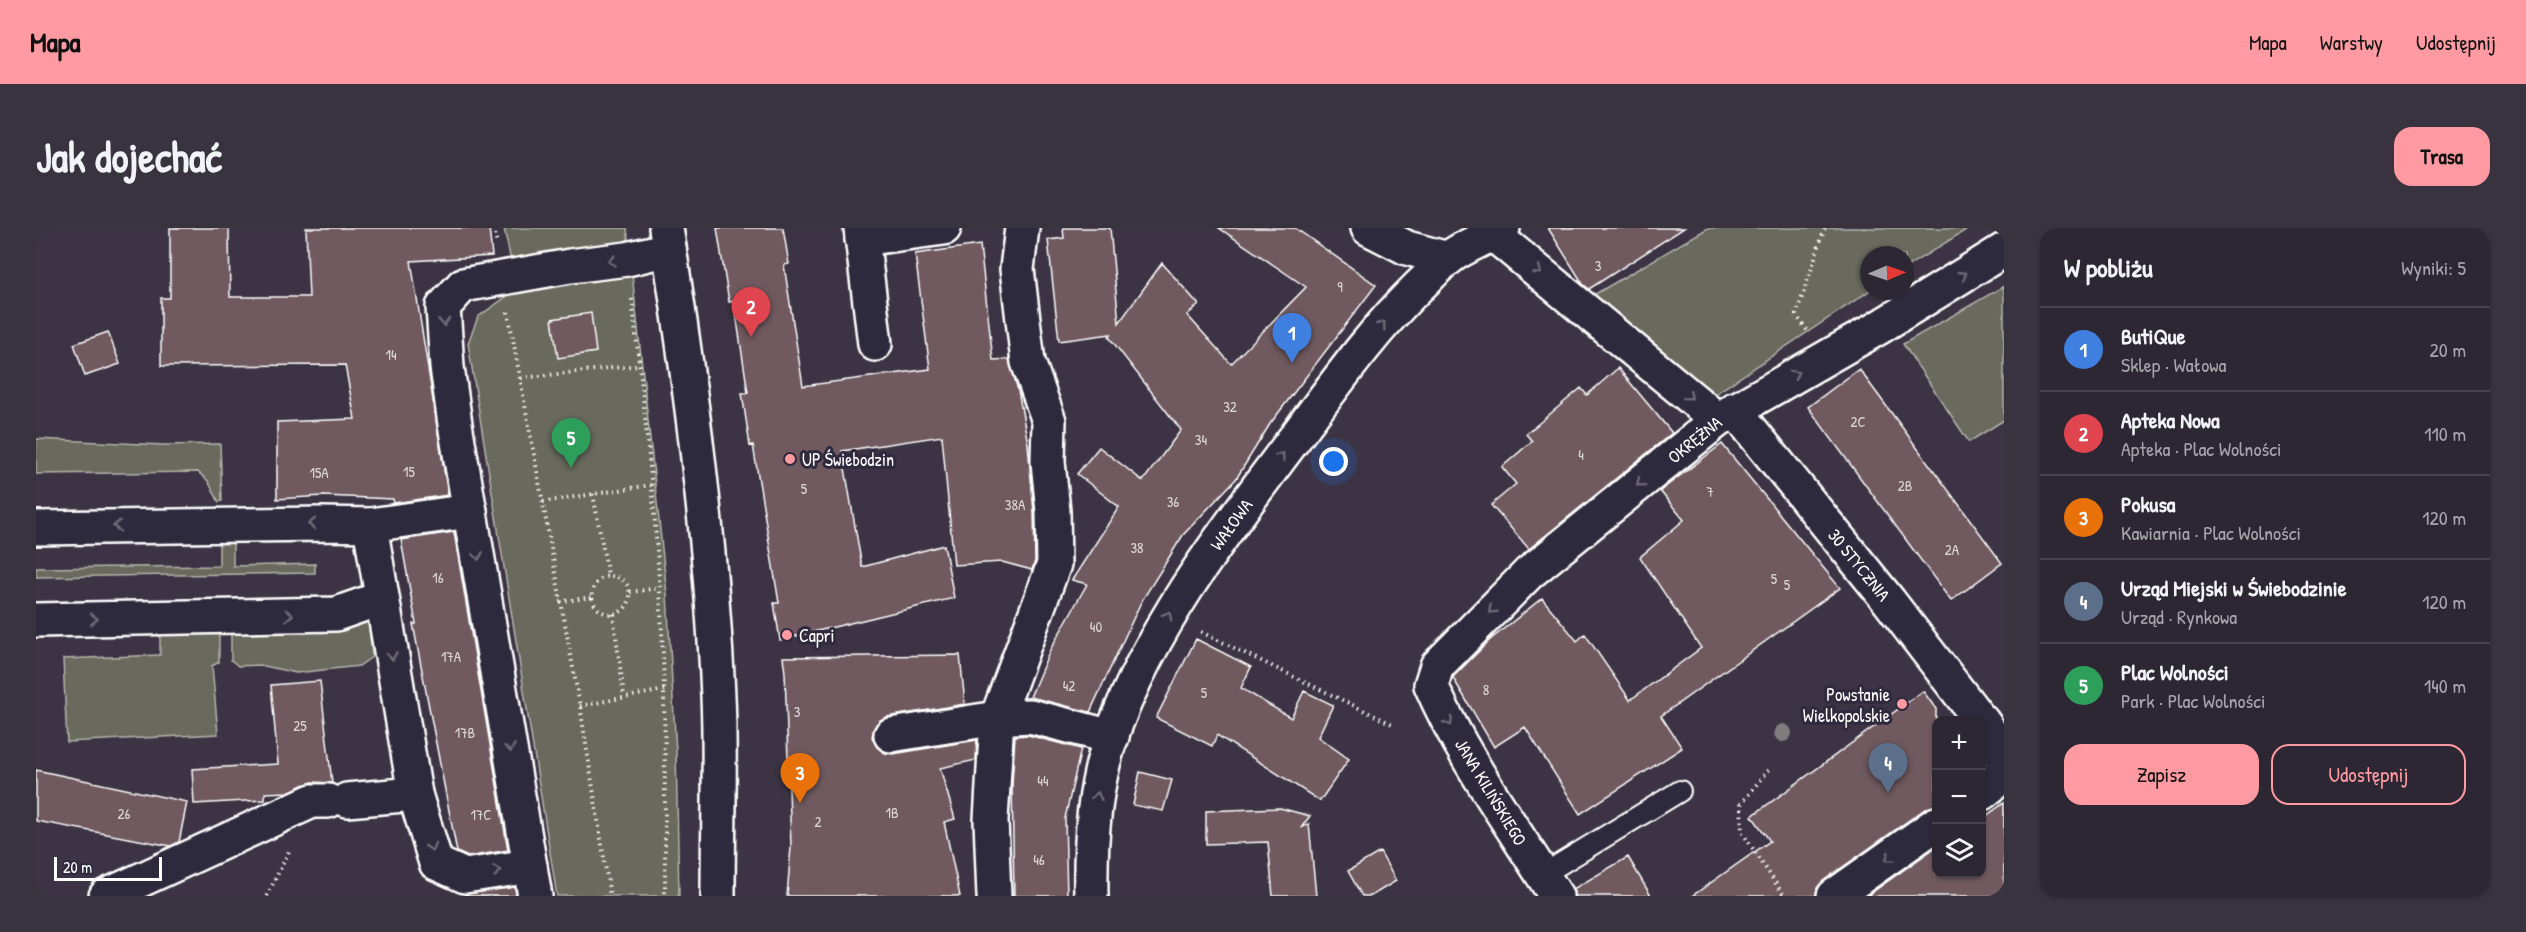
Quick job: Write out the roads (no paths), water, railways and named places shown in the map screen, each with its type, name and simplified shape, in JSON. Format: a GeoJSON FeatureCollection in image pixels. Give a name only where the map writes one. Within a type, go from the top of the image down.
{"type":"FeatureCollection","features":[{"type":"Feature","properties":{"kind":"street"},"geometry":{"type":"LineString","coordinates":[[875,344],[862,234],[944,228]]}},
{"type":"Feature","properties":{"kind":"street"},"geometry":{"type":"LineString","coordinates":[[994,896],[991,820],[997,718],[1054,564],[1053,511],[1048,462],[1049,421],[1028,362],[1017,269],[1022,228]]}},
{"type":"Feature","properties":{"kind":"street"},"geometry":{"type":"LineString","coordinates":[[1368,228],[1407,248],[1448,259]]}},
{"type":"Feature","properties":{"kind":"street","name":"WAŁOWA"},"geometry":{"type":"LineString","coordinates":[[1091,896],[1095,802],[1112,737],[1134,683],[1167,616],[1204,558],[1345,370],[1389,316],[1448,259],[1498,231]]}},
{"type":"Feature","properties":{"kind":"street","name":"30 STYCZNIA"},"geometry":{"type":"LineString","coordinates":[[1498,231],[1732,410],[1889,601],[1977,716]]}},
{"type":"Feature","properties":{"kind":"street"},"geometry":{"type":"LineString","coordinates":[[370,525],[415,794],[436,863],[465,876],[532,881],[447,367],[443,307],[463,285],[627,259],[667,239],[699,453],[711,585],[718,698],[718,896]]}},
{"type":"Feature","properties":{"kind":"street","name":"OKRĘŻNA"},"geometry":{"type":"LineString","coordinates":[[1431,685],[1437,666],[1529,573],[1732,410],[1878,328],[2004,250]]}},
{"type":"Feature","properties":{"kind":"street"},"geometry":{"type":"LineString","coordinates":[[36,528],[370,525],[470,511]]}},
{"type":"Feature","properties":{"kind":"street"},"geometry":{"type":"LineString","coordinates":[[36,620],[336,614],[382,598]]}},
{"type":"Feature","properties":{"kind":"street","name":"JANA KILIŃSKIEGO"},"geometry":{"type":"LineString","coordinates":[[1431,685],[1469,758],[1549,885]]}},
{"type":"Feature","properties":{"kind":"street"},"geometry":{"type":"LineString","coordinates":[[891,735],[997,718],[1030,716],[1112,737]]}},
{"type":"Feature","properties":{"kind":"street","name":"30 STYCZNIA"},"geometry":{"type":"LineString","coordinates":[[1986,727],[1992,735],[2004,764]]}},
{"type":"Feature","properties":{"kind":"street"},"geometry":{"type":"LineString","coordinates":[[1986,790],[1992,785],[2004,764]]}},
{"type":"Feature","properties":{"kind":"street"},"geometry":{"type":"LineString","coordinates":[[106,896],[312,801],[415,794]]}},
{"type":"Feature","properties":{"kind":"street"},"geometry":{"type":"LineString","coordinates":[[1834,896],[1932,827]]}},
{"type":"Feature","properties":{"kind":"lane"},"geometry":{"type":"LineString","coordinates":[[1549,885],[1680,791]]}},
{"type":"Feature","properties":{"kind":"place","name":"Apteka Nowa"},"geometry":{"type":"Point","coordinates":[751,337]}},
{"type":"Feature","properties":{"kind":"place","name":"ButiQue"},"geometry":{"type":"Point","coordinates":[1292,363]}},
{"type":"Feature","properties":{"kind":"place","name":"UP Świebodzin"},"geometry":{"type":"Point","coordinates":[790,459]}},
{"type":"Feature","properties":{"kind":"place","name":"Plac Wolności"},"geometry":{"type":"Point","coordinates":[571,468]}},
{"type":"Feature","properties":{"kind":"place","name":"Capri"},"geometry":{"type":"Point","coordinates":[787,635]}},
{"type":"Feature","properties":{"kind":"place","name":"Powstanie Wielkopolskie"},"geometry":{"type":"Point","coordinates":[1902,704]}},
{"type":"Feature","properties":{"kind":"place","name":"Urząd Miejski w Świebodzinie"},"geometry":{"type":"Point","coordinates":[1888,793]}},
{"type":"Feature","properties":{"kind":"place","name":"Pokusa"},"geometry":{"type":"Point","coordinates":[800,803]}}]}
